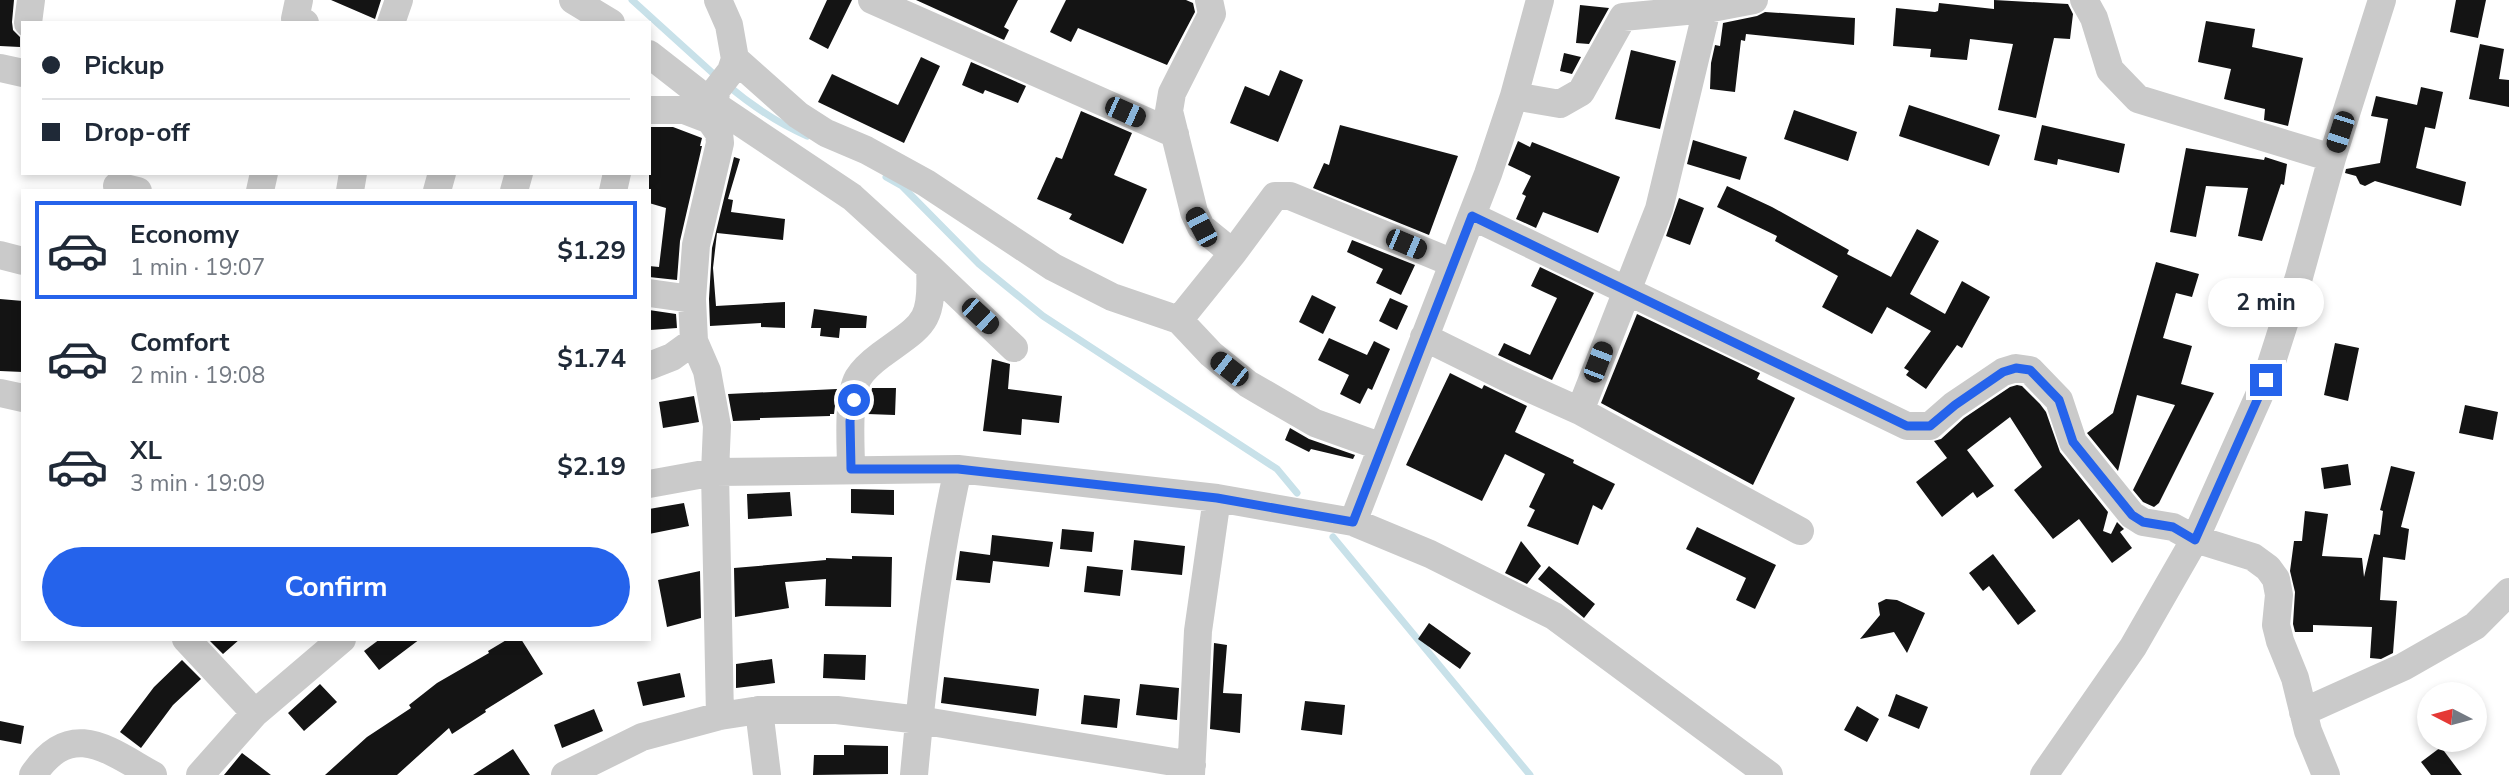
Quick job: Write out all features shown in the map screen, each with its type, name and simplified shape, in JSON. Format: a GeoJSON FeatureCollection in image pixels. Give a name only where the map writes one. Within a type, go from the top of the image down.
{"type":"FeatureCollection","features":[{"type":"Feature","properties":{"kind":"street"},"geometry":{"type":"LineString","coordinates":[[28,21],[31,0]]}},
{"type":"Feature","properties":{"kind":"street"},"geometry":{"type":"LineString","coordinates":[[392,21],[399,0]]}},
{"type":"Feature","properties":{"kind":"street"},"geometry":{"type":"LineString","coordinates":[[563,21],[571,0],[608,21]]}},
{"type":"Feature","properties":{"kind":"street"},"geometry":{"type":"LineString","coordinates":[[872,0],[1175,134]]}},
{"type":"Feature","properties":{"kind":"street"},"geometry":{"type":"LineString","coordinates":[[1209,0],[1212,14],[1172,93],[1169,111],[1194,212],[1201,227],[1233,253]]}},
{"type":"Feature","properties":{"kind":"street"},"geometry":{"type":"LineString","coordinates":[[1353,522],[1472,216],[1514,96],[1540,0]]}},
{"type":"Feature","properties":{"kind":"street"},"geometry":{"type":"LineString","coordinates":[[1514,96],[1559,104],[1581,92],[1623,17],[1707,9],[1754,0]]}},
{"type":"Feature","properties":{"kind":"street"},"geometry":{"type":"LineString","coordinates":[[2084,0],[2094,18],[2110,70],[2138,99],[2332,158]]}},
{"type":"Feature","properties":{"kind":"street"},"geometry":{"type":"LineString","coordinates":[[2044,775],[2133,647],[2195,540],[2266,380],[2382,0]]}},
{"type":"Feature","properties":{"kind":"street"},"geometry":{"type":"LineString","coordinates":[[720,716],[715,472],[717,426],[707,371],[694,341],[692,299],[696,245],[720,142],[721,89],[729,8]]}},
{"type":"Feature","properties":{"kind":"street"},"geometry":{"type":"LineString","coordinates":[[1580,411],[1659,209],[1707,9]]}},
{"type":"Feature","properties":{"kind":"street"},"geometry":{"type":"LineString","coordinates":[[651,55],[721,89],[797,115],[826,134],[866,150],[926,183],[1053,267],[1112,297],[1179,320],[1211,355],[1248,384],[1315,423],[1381,447]]}},
{"type":"Feature","properties":{"kind":"street"},"geometry":{"type":"LineString","coordinates":[[0,68],[21,72]]}},
{"type":"Feature","properties":{"kind":"street"},"geometry":{"type":"LineString","coordinates":[[651,110],[684,110],[721,89]]}},
{"type":"Feature","properties":{"kind":"street"},"geometry":{"type":"LineString","coordinates":[[721,89],[852,197],[1014,348]]}},
{"type":"Feature","properties":{"kind":"street"},"geometry":{"type":"LineString","coordinates":[[1179,320],[1275,196],[1290,196],[1452,263]]}},
{"type":"Feature","properties":{"kind":"street"},"geometry":{"type":"LineString","coordinates":[[1472,216],[1907,426],[1930,426],[2003,372],[2016,368],[2030,370],[2059,400],[2073,442],[2132,515],[2143,522],[2173,527],[2195,540],[2253,557],[2269,568],[2276,579],[2278,595],[2276,625],[2326,775]]}},
{"type":"Feature","properties":{"kind":"street"},"geometry":{"type":"LineString","coordinates":[[0,255],[21,260]]}},
{"type":"Feature","properties":{"kind":"street"},"geometry":{"type":"LineString","coordinates":[[851,469],[850,421],[857,379],[870,363],[922,325],[929,309],[930,268]]}},
{"type":"Feature","properties":{"kind":"street"},"geometry":{"type":"LineString","coordinates":[[651,293],[692,299]]}},
{"type":"Feature","properties":{"kind":"street"},"geometry":{"type":"LineString","coordinates":[[1424,337],[1580,411],[1800,531]]}},
{"type":"Feature","properties":{"kind":"street"},"geometry":{"type":"LineString","coordinates":[[651,365],[672,357],[694,341]]}},
{"type":"Feature","properties":{"kind":"street"},"geometry":{"type":"LineString","coordinates":[[0,393],[21,398]]}},
{"type":"Feature","properties":{"kind":"street"},"geometry":{"type":"LineString","coordinates":[[914,775],[919,720],[948,513],[958,469]]}},
{"type":"Feature","properties":{"kind":"street"},"geometry":{"type":"LineString","coordinates":[[651,484],[715,472],[958,469],[1217,498],[1353,522],[1430,554],[1554,616],[1769,775]]}},
{"type":"Feature","properties":{"kind":"street"},"geometry":{"type":"LineString","coordinates":[[565,775],[642,737],[720,716],[759,710],[837,710],[919,720],[1191,770],[1198,631],[1217,498]]}},
{"type":"Feature","properties":{"kind":"street"},"geometry":{"type":"LineString","coordinates":[[2303,712],[2403,667],[2475,626],[2509,592]]}},
{"type":"Feature","properties":{"kind":"street"},"geometry":{"type":"LineString","coordinates":[[188,641],[255,713]]}},
{"type":"Feature","properties":{"kind":"street"},"geometry":{"type":"LineString","coordinates":[[200,775],[255,713],[340,641]]}},
{"type":"Feature","properties":{"kind":"street"},"geometry":{"type":"LineString","coordinates":[[759,710],[767,775]]}},
{"type":"Feature","properties":{"kind":"street"},"geometry":{"type":"LineString","coordinates":[[33,775],[44,759],[71,743],[98,744],[153,775]]}},
{"type":"Feature","properties":{"kind":"building"},"geometry":{"type":"Polygon","coordinates":[[[0,0],[14,0],[13,30],[20,37],[20,47],[0,46],[0,0]]]}},
{"type":"Feature","properties":{"kind":"building"},"geometry":{"type":"Polygon","coordinates":[[[331,0],[381,0],[375,19],[331,0]]]}},
{"type":"Feature","properties":{"kind":"building"},"geometry":{"type":"Polygon","coordinates":[[[827,0],[852,0],[828,49],[809,39],[827,0]]]}},
{"type":"Feature","properties":{"kind":"building"},"geometry":{"type":"Polygon","coordinates":[[[916,0],[1018,0],[1004,27],[1009,30],[1004,40],[916,0]]]}},
{"type":"Feature","properties":{"kind":"building"},"geometry":{"type":"Polygon","coordinates":[[[1066,0],[1186,0],[1193,3],[1195,12],[1167,65],[1078,28],[1071,42],[1050,32],[1066,0]]]}},
{"type":"Feature","properties":{"kind":"building"},"geometry":{"type":"Polygon","coordinates":[[[1994,0],[2068,4],[2073,14],[2070,39],[2054,38],[2036,118],[1998,110],[2013,44],[1970,39],[1967,60],[1930,57],[1931,49],[1893,46],[1896,8],[1935,12],[1938,11],[1939,3],[1994,9],[1994,0]]]}},
{"type":"Feature","properties":{"kind":"building"},"geometry":{"type":"Polygon","coordinates":[[[2456,0],[2486,0],[2478,38],[2450,32],[2456,0]]]}},
{"type":"Feature","properties":{"kind":"building"},"geometry":{"type":"Polygon","coordinates":[[[1580,5],[1609,8],[1589,44],[1576,43],[1580,5]]]}},
{"type":"Feature","properties":{"kind":"building"},"geometry":{"type":"Polygon","coordinates":[[[1765,12],[1855,18],[1854,45],[1746,34],[1745,41],[1741,40],[1735,92],[1710,89],[1711,63],[1715,45],[1720,46],[1723,23],[1765,12]]]}},
{"type":"Feature","properties":{"kind":"building"},"geometry":{"type":"Polygon","coordinates":[[[2206,21],[2255,29],[2252,47],[2303,58],[2288,126],[2264,120],[2265,109],[2224,99],[2231,69],[2198,62],[2206,21]]]}},
{"type":"Feature","properties":{"kind":"building"},"geometry":{"type":"Polygon","coordinates":[[[2480,44],[2504,49],[2499,79],[2509,80],[2509,107],[2469,99],[2480,44]]]}},
{"type":"Feature","properties":{"kind":"building"},"geometry":{"type":"Polygon","coordinates":[[[1631,50],[1676,61],[1660,129],[1615,119],[1631,50]]]}},
{"type":"Feature","properties":{"kind":"building"},"geometry":{"type":"Polygon","coordinates":[[[1564,53],[1581,57],[1572,74],[1560,71],[1564,53]]]}},
{"type":"Feature","properties":{"kind":"building"},"geometry":{"type":"Polygon","coordinates":[[[921,57],[940,66],[904,143],[818,102],[832,74],[898,105],[921,57]]]}},
{"type":"Feature","properties":{"kind":"building"},"geometry":{"type":"Polygon","coordinates":[[[971,62],[1026,86],[1018,103],[985,90],[983,94],[962,85],[971,62]]]}},
{"type":"Feature","properties":{"kind":"building"},"geometry":{"type":"Polygon","coordinates":[[[1280,70],[1303,80],[1278,142],[1230,123],[1245,86],[1269,96],[1280,70]]]}},
{"type":"Feature","properties":{"kind":"building"},"geometry":{"type":"Polygon","coordinates":[[[2421,87],[2443,92],[2435,129],[2425,127],[2416,168],[2466,182],[2461,206],[2375,181],[2365,186],[2360,184],[2356,176],[2345,173],[2346,169],[2380,163],[2388,119],[2371,116],[2376,96],[2417,105],[2421,87]]]}},
{"type":"Feature","properties":{"kind":"building"},"geometry":{"type":"Polygon","coordinates":[[[1909,105],[2000,135],[1989,166],[1899,136],[1909,105]]]}},
{"type":"Feature","properties":{"kind":"building"},"geometry":{"type":"Polygon","coordinates":[[[1794,110],[1857,132],[1848,161],[1784,139],[1794,110]]]}},
{"type":"Feature","properties":{"kind":"building"},"geometry":{"type":"Polygon","coordinates":[[[1081,111],[1132,133],[1114,175],[1147,189],[1123,244],[1069,219],[1072,214],[1037,199],[1056,157],[1062,159],[1081,111]]]}},
{"type":"Feature","properties":{"kind":"building"},"geometry":{"type":"Polygon","coordinates":[[[1340,125],[1458,156],[1429,235],[1313,188],[1324,163],[1329,165],[1340,125]]]}},
{"type":"Feature","properties":{"kind":"building"},"geometry":{"type":"Polygon","coordinates":[[[2042,125],[2125,144],[2119,173],[2058,159],[2057,165],[2034,160],[2042,125]]]}},
{"type":"Feature","properties":{"kind":"building"},"geometry":{"type":"Polygon","coordinates":[[[651,127],[673,127],[702,138],[680,241],[677,280],[651,277],[651,266],[659,267],[666,208],[651,204],[651,127]]]}},
{"type":"Feature","properties":{"kind":"building"},"geometry":{"type":"Polygon","coordinates":[[[1693,140],[1747,157],[1740,180],[1687,164],[1693,140]]]}},
{"type":"Feature","properties":{"kind":"building"},"geometry":{"type":"Polygon","coordinates":[[[1518,141],[1530,147],[1532,142],[1620,177],[1598,233],[1543,212],[1536,228],[1516,219],[1526,196],[1522,194],[1531,176],[1508,165],[1518,141]]]}},
{"type":"Feature","properties":{"kind":"building"},"geometry":{"type":"Polygon","coordinates":[[[2186,148],[2264,160],[2265,157],[2287,164],[2284,185],[2281,184],[2262,241],[2238,236],[2248,188],[2206,186],[2196,237],[2170,232],[2186,148]]]}},
{"type":"Feature","properties":{"kind":"building"},"geometry":{"type":"Polygon","coordinates":[[[734,157],[740,159],[728,199],[733,200],[731,212],[785,219],[783,240],[717,233],[713,268],[716,306],[785,302],[785,328],[761,327],[761,323],[710,326],[712,248],[734,157]]]}},
{"type":"Feature","properties":{"kind":"building"},"geometry":{"type":"Polygon","coordinates":[[[1727,186],[1772,207],[1849,250],[1847,254],[1891,277],[1917,229],[1939,241],[1910,294],[1945,314],[1962,281],[1990,297],[1962,348],[1957,345],[1926,389],[1906,375],[1909,371],[1904,368],[1931,331],[1887,307],[1872,334],[1822,307],[1838,276],[1775,241],[1777,236],[1717,207],[1727,186]]]}},
{"type":"Feature","properties":{"kind":"building"},"geometry":{"type":"Polygon","coordinates":[[[1679,198],[1704,208],[1690,245],[1666,236],[1679,198]]]}},
{"type":"Feature","properties":{"kind":"building"},"geometry":{"type":"Polygon","coordinates":[[[1352,240],[1415,265],[1401,295],[1376,283],[1383,269],[1347,252],[1352,240]]]}},
{"type":"Feature","properties":{"kind":"building"},"geometry":{"type":"Polygon","coordinates":[[[2156,262],[2199,274],[2192,297],[2176,293],[2163,338],[2192,346],[2181,384],[2214,393],[2159,503],[2154,507],[2143,502],[2133,490],[2175,405],[2137,395],[2118,471],[2087,433],[2113,413],[2156,262]]]}},
{"type":"Feature","properties":{"kind":"building"},"geometry":{"type":"Polygon","coordinates":[[[1540,267],[1594,293],[1552,380],[1498,355],[1504,343],[1530,355],[1557,298],[1531,286],[1540,267]]]}},
{"type":"Feature","properties":{"kind":"building"},"geometry":{"type":"Polygon","coordinates":[[[1312,295],[1336,307],[1323,334],[1299,322],[1312,295]]]}},
{"type":"Feature","properties":{"kind":"building"},"geometry":{"type":"Polygon","coordinates":[[[1390,298],[1408,306],[1397,330],[1379,321],[1390,298]]]}},
{"type":"Feature","properties":{"kind":"building"},"geometry":{"type":"Polygon","coordinates":[[[0,299],[21,301],[21,372],[0,371],[0,299]]]}},
{"type":"Feature","properties":{"kind":"building"},"geometry":{"type":"Polygon","coordinates":[[[814,309],[867,316],[866,328],[840,328],[839,338],[820,336],[821,328],[811,328],[814,309]]]}},
{"type":"Feature","properties":{"kind":"building"},"geometry":{"type":"Polygon","coordinates":[[[651,310],[676,314],[677,328],[651,330],[651,310]]]}},
{"type":"Feature","properties":{"kind":"building"},"geometry":{"type":"Polygon","coordinates":[[[1637,314],[1760,373],[1757,379],[1795,398],[1753,485],[1601,403],[1637,314]]]}},
{"type":"Feature","properties":{"kind":"building"},"geometry":{"type":"Polygon","coordinates":[[[1329,338],[1367,355],[1374,341],[1390,349],[1372,390],[1368,388],[1360,404],[1340,394],[1349,375],[1318,360],[1329,338]]]}},
{"type":"Feature","properties":{"kind":"building"},"geometry":{"type":"Polygon","coordinates":[[[2335,343],[2359,348],[2348,401],[2324,395],[2335,343]]]}},
{"type":"Feature","properties":{"kind":"building"},"geometry":{"type":"Polygon","coordinates":[[[992,359],[1010,364],[1008,389],[1062,396],[1059,423],[1022,419],[1021,435],[983,431],[992,359]]]}},
{"type":"Feature","properties":{"kind":"building"},"geometry":{"type":"Polygon","coordinates":[[[1450,373],[1482,389],[1484,385],[1527,406],[1515,432],[1574,460],[1573,463],[1615,484],[1602,510],[1593,505],[1578,545],[1527,526],[1535,510],[1529,507],[1545,474],[1505,454],[1482,501],[1406,465],[1450,373]]]}},
{"type":"Feature","properties":{"kind":"building"},"geometry":{"type":"Polygon","coordinates":[[[2017,385],[2022,386],[2046,412],[2060,452],[2108,512],[2103,531],[2111,534],[2117,522],[2124,529],[2120,532],[2132,548],[2112,563],[2079,519],[2053,539],[2014,490],[2042,467],[2010,417],[1967,450],[1994,486],[1977,498],[1973,492],[1942,517],[1916,482],[1947,458],[1934,441],[1941,439],[1964,418],[2017,385]]]}},
{"type":"Feature","properties":{"kind":"building"},"geometry":{"type":"Polygon","coordinates":[[[872,388],[896,388],[895,415],[867,414],[872,388]]]}},
{"type":"Feature","properties":{"kind":"building"},"geometry":{"type":"Polygon","coordinates":[[[837,389],[834,414],[830,416],[760,420],[733,421],[728,394],[837,389]]]}},
{"type":"Feature","properties":{"kind":"building"},"geometry":{"type":"Polygon","coordinates":[[[694,396],[699,422],[663,428],[659,402],[694,396]]]}},
{"type":"Feature","properties":{"kind":"building"},"geometry":{"type":"Polygon","coordinates":[[[2465,405],[2498,412],[2493,440],[2459,433],[2465,405]]]}},
{"type":"Feature","properties":{"kind":"building"},"geometry":{"type":"Polygon","coordinates":[[[1290,428],[1309,439],[1355,455],[1353,459],[1311,449],[1309,452],[1285,440],[1290,428]]]}},
{"type":"Feature","properties":{"kind":"building"},"geometry":{"type":"Polygon","coordinates":[[[2348,464],[2351,485],[2324,489],[2321,468],[2348,464]]]}},
{"type":"Feature","properties":{"kind":"building"},"geometry":{"type":"Polygon","coordinates":[[[2391,466],[2415,472],[2401,527],[2409,529],[2405,560],[2383,557],[2380,600],[2397,601],[2393,653],[2381,659],[2370,658],[2372,627],[2313,625],[2313,632],[2295,632],[2295,592],[2290,571],[2294,541],[2302,541],[2305,511],[2328,514],[2322,556],[2362,558],[2364,577],[2374,534],[2380,535],[2383,511],[2380,510],[2391,466]]]}},
{"type":"Feature","properties":{"kind":"building"},"geometry":{"type":"Polygon","coordinates":[[[851,489],[894,490],[894,515],[851,513],[851,489]]]}},
{"type":"Feature","properties":{"kind":"building"},"geometry":{"type":"Polygon","coordinates":[[[790,492],[792,516],[748,519],[747,494],[790,492]]]}},
{"type":"Feature","properties":{"kind":"building"},"geometry":{"type":"Polygon","coordinates":[[[684,503],[689,526],[651,534],[651,509],[684,503]]]}},
{"type":"Feature","properties":{"kind":"building"},"geometry":{"type":"Polygon","coordinates":[[[1697,527],[1776,565],[1755,609],[1736,600],[1746,578],[1686,549],[1697,527]]]}},
{"type":"Feature","properties":{"kind":"building"},"geometry":{"type":"Polygon","coordinates":[[[1062,529],[1094,532],[1092,552],[1060,549],[1062,529]]]}},
{"type":"Feature","properties":{"kind":"building"},"geometry":{"type":"Polygon","coordinates":[[[992,535],[1053,542],[1049,567],[993,561],[990,583],[956,580],[960,551],[990,555],[992,535]]]}},
{"type":"Feature","properties":{"kind":"building"},"geometry":{"type":"Polygon","coordinates":[[[1134,540],[1185,546],[1182,575],[1131,570],[1134,540]]]}},
{"type":"Feature","properties":{"kind":"building"},"geometry":{"type":"Polygon","coordinates":[[[1521,541],[1541,566],[1527,584],[1505,573],[1521,541]]]}},
{"type":"Feature","properties":{"kind":"building"},"geometry":{"type":"Polygon","coordinates":[[[1993,554],[2036,611],[2018,625],[1989,586],[1983,591],[1969,573],[1993,554]]]}},
{"type":"Feature","properties":{"kind":"building"},"geometry":{"type":"Polygon","coordinates":[[[852,556],[892,557],[891,607],[825,606],[826,579],[785,582],[789,608],[735,617],[734,568],[826,558],[852,559],[852,556]]]}},
{"type":"Feature","properties":{"kind":"building"},"geometry":{"type":"Polygon","coordinates":[[[1087,566],[1123,570],[1120,596],[1084,592],[1087,566]]]}},
{"type":"Feature","properties":{"kind":"building"},"geometry":{"type":"Polygon","coordinates":[[[1549,566],[1595,604],[1584,618],[1538,579],[1549,566]]]}},
{"type":"Feature","properties":{"kind":"building"},"geometry":{"type":"Polygon","coordinates":[[[700,571],[701,618],[667,627],[658,580],[700,571]]]}},
{"type":"Feature","properties":{"kind":"building"},"geometry":{"type":"Polygon","coordinates":[[[1886,599],[1897,600],[1925,613],[1907,653],[1894,632],[1860,639],[1880,615],[1878,603],[1886,599]]]}},
{"type":"Feature","properties":{"kind":"building"},"geometry":{"type":"Polygon","coordinates":[[[1429,623],[1471,653],[1460,669],[1418,639],[1429,623]]]}},
{"type":"Feature","properties":{"kind":"building"},"geometry":{"type":"Polygon","coordinates":[[[210,641],[238,641],[223,654],[210,641]]]}},
{"type":"Feature","properties":{"kind":"building"},"geometry":{"type":"Polygon","coordinates":[[[377,641],[417,641],[379,670],[364,651],[377,641]]]}},
{"type":"Feature","properties":{"kind":"building"},"geometry":{"type":"Polygon","coordinates":[[[505,641],[522,641],[543,674],[452,734],[449,728],[397,775],[325,775],[367,737],[411,708],[409,705],[437,683],[489,653],[488,651],[505,641]]]}},
{"type":"Feature","properties":{"kind":"building"},"geometry":{"type":"Polygon","coordinates":[[[1214,643],[1227,645],[1223,693],[1242,694],[1240,733],[1210,729],[1214,643]]]}},
{"type":"Feature","properties":{"kind":"building"},"geometry":{"type":"Polygon","coordinates":[[[824,654],[866,655],[865,680],[823,678],[824,654]]]}},
{"type":"Feature","properties":{"kind":"building"},"geometry":{"type":"Polygon","coordinates":[[[772,659],[775,683],[736,688],[736,664],[772,659]]]}},
{"type":"Feature","properties":{"kind":"building"},"geometry":{"type":"Polygon","coordinates":[[[182,660],[201,679],[173,705],[141,748],[120,732],[154,687],[182,660]]]}},
{"type":"Feature","properties":{"kind":"building"},"geometry":{"type":"Polygon","coordinates":[[[680,673],[685,697],[643,706],[637,682],[680,673]]]}},
{"type":"Feature","properties":{"kind":"building"},"geometry":{"type":"Polygon","coordinates":[[[944,677],[1039,689],[1036,716],[941,703],[944,677]]]}},
{"type":"Feature","properties":{"kind":"building"},"geometry":{"type":"Polygon","coordinates":[[[320,684],[337,702],[304,731],[288,713],[320,684]]]}},
{"type":"Feature","properties":{"kind":"building"},"geometry":{"type":"Polygon","coordinates":[[[1140,684],[1179,688],[1177,720],[1136,715],[1140,684]]]}},
{"type":"Feature","properties":{"kind":"building"},"geometry":{"type":"Polygon","coordinates":[[[1896,694],[1928,707],[1919,729],[1888,716],[1896,694]]]}},
{"type":"Feature","properties":{"kind":"building"},"geometry":{"type":"Polygon","coordinates":[[[1084,695],[1120,699],[1117,728],[1081,724],[1084,695]]]}},
{"type":"Feature","properties":{"kind":"building"},"geometry":{"type":"Polygon","coordinates":[[[1305,701],[1345,705],[1342,735],[1301,730],[1305,701]]]}},
{"type":"Feature","properties":{"kind":"building"},"geometry":{"type":"Polygon","coordinates":[[[1857,706],[1879,719],[1867,742],[1844,730],[1857,706]]]}},
{"type":"Feature","properties":{"kind":"building"},"geometry":{"type":"Polygon","coordinates":[[[594,709],[603,731],[562,748],[554,725],[594,709]]]}},
{"type":"Feature","properties":{"kind":"building"},"geometry":{"type":"Polygon","coordinates":[[[0,721],[24,726],[21,744],[0,740],[0,721]]]}},
{"type":"Feature","properties":{"kind":"building"},"geometry":{"type":"Polygon","coordinates":[[[844,745],[888,746],[888,774],[813,775],[814,755],[844,755],[844,745]]]}},
{"type":"Feature","properties":{"kind":"building"},"geometry":{"type":"Polygon","coordinates":[[[513,749],[530,775],[473,775],[513,749]]]}},
{"type":"Feature","properties":{"kind":"building"},"geometry":{"type":"Polygon","coordinates":[[[2434,752],[2445,752],[2462,775],[2431,775],[2421,762],[2434,752]]]}},
{"type":"Feature","properties":{"kind":"building"},"geometry":{"type":"Polygon","coordinates":[[[242,753],[271,775],[224,775],[242,753]]]}},
{"type":"Feature","properties":{"kind":"waterway"},"geometry":{"type":"LineString","coordinates":[[632,0],[717,77]]}},
{"type":"Feature","properties":{"kind":"waterway"},"geometry":{"type":"LineString","coordinates":[[726,84],[765,113],[807,136]]}},
{"type":"Feature","properties":{"kind":"waterway"},"geometry":{"type":"LineString","coordinates":[[886,177],[902,186],[979,264],[1043,316],[1277,469],[1297,493]]}},
{"type":"Feature","properties":{"kind":"waterway"},"geometry":{"type":"LineString","coordinates":[[1333,537],[1530,775]]}},
{"type":"Feature","properties":{"kind":"route"},"geometry":{"type":"LineString","coordinates":[[854,400],[850,421],[851,469],[958,469],[1217,498],[1353,522],[1472,216],[1907,426],[1930,426],[2003,372],[2016,368],[2030,370],[2059,400],[2073,442],[2132,515],[2143,522],[2173,527],[2195,540],[2266,380]]}}]}
